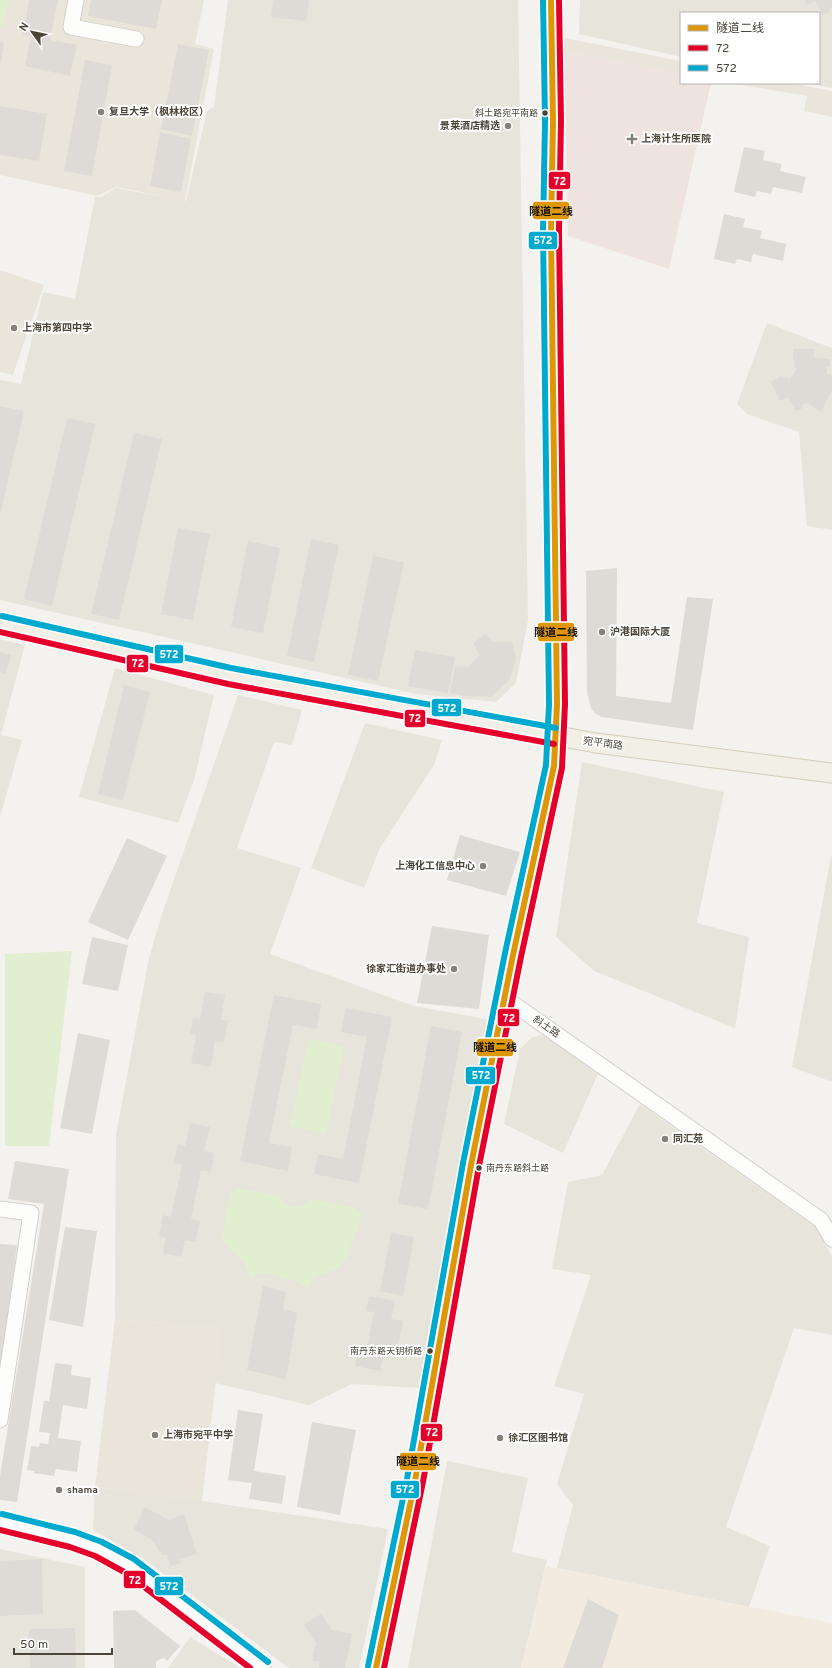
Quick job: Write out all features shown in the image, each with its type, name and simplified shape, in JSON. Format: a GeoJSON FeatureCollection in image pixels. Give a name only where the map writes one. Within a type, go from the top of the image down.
{"type":"FeatureCollection","features":[{"type":"Feature","properties":{"kind":"main road"},"geometry":{"type":"LineString","coordinates":[[376,1668],[415,1481],[471,1165],[554,766],[557,704],[551,230],[553,121],[551,0]]}},
{"type":"Feature","properties":{"kind":"main road","name":"宛平南路"},"geometry":{"type":"LineString","coordinates":[[0,624],[230,676],[596,744],[832,773]]}},
{"type":"Feature","properties":{"kind":"street"},"geometry":{"type":"LineString","coordinates":[[76,0],[71,27],[136,39]]}},
{"type":"Feature","properties":{"kind":"street","name":"斜土路"},"geometry":{"type":"LineString","coordinates":[[505,998],[820,1220],[832,1239]]}},
{"type":"Feature","properties":{"kind":"street"},"geometry":{"type":"LineString","coordinates":[[0,1209],[30,1213],[0,1420]]}},
{"type":"Feature","properties":{"kind":"street"},"geometry":{"type":"LineString","coordinates":[[0,1522],[72,1539],[98,1549],[130,1566],[263,1668]]}},
{"type":"Feature","properties":{"kind":"shaded area","name":"复旦大学（枫林校区）"},"geometry":{"type":"Polygon","coordinates":[[[0,0],[204,0],[195,44],[214,49],[185,201],[116,187],[98,196],[0,175],[0,0]]]}},
{"type":"Feature","properties":{"kind":"shaded area"},"geometry":{"type":"Polygon","coordinates":[[[228,0],[518,0],[528,620],[516,683],[496,702],[416,694],[0,600],[0,380],[21,384],[43,292],[75,299],[95,197],[101,197],[116,188],[186,201],[207,111],[214,107],[228,0]]]}},
{"type":"Feature","properties":{"kind":"shaded area"},"geometry":{"type":"Polygon","coordinates":[[[580,0],[832,0],[832,88],[812,84],[820,84],[820,12],[680,12],[680,57],[579,34],[580,0]]]}},
{"type":"Feature","properties":{"kind":"shaded area"},"geometry":{"type":"Polygon","coordinates":[[[565,38],[680,61],[680,74],[564,51],[565,38]]]}},
{"type":"Feature","properties":{"kind":"shaded area","name":"上海计生所医院"},"geometry":{"type":"Polygon","coordinates":[[[564,51],[680,74],[680,84],[711,84],[669,269],[568,236],[564,51]]]}},
{"type":"Feature","properties":{"kind":"shaded area"},"geometry":{"type":"Polygon","coordinates":[[[735,84],[795,84],[832,91],[832,117],[804,111],[807,96],[735,84]]]}},
{"type":"Feature","properties":{"kind":"shaded area","name":"上海市第四中学"},"geometry":{"type":"Polygon","coordinates":[[[0,270],[44,285],[13,375],[0,372],[0,270]]]}},
{"type":"Feature","properties":{"kind":"shaded area"},"geometry":{"type":"Polygon","coordinates":[[[767,323],[832,348],[832,530],[807,526],[799,432],[747,414],[737,404],[767,323]]]}},
{"type":"Feature","properties":{"kind":"shaded area"},"geometry":{"type":"Polygon","coordinates":[[[0,639],[25,645],[1,735],[22,740],[0,817],[0,639]]]}},
{"type":"Feature","properties":{"kind":"shaded area"},"geometry":{"type":"Polygon","coordinates":[[[115,668],[214,695],[194,780],[178,823],[79,797],[115,668]]]}},
{"type":"Feature","properties":{"kind":"shaded area"},"geometry":{"type":"Polygon","coordinates":[[[238,695],[302,710],[292,745],[274,742],[237,848],[301,868],[270,954],[414,1006],[491,1020],[419,1388],[352,1384],[309,1405],[215,1383],[221,1328],[115,1319],[116,1135],[149,958],[162,914],[238,695]]]}},
{"type":"Feature","properties":{"kind":"shaded area"},"geometry":{"type":"Polygon","coordinates":[[[365,723],[442,740],[434,765],[380,848],[364,888],[311,868],[365,723]]]}},
{"type":"Feature","properties":{"kind":"shaded area"},"geometry":{"type":"Polygon","coordinates":[[[582,762],[724,792],[697,923],[749,937],[735,1028],[594,971],[556,937],[582,762]]]}},
{"type":"Feature","properties":{"kind":"shaded area"},"geometry":{"type":"Polygon","coordinates":[[[831,856],[832,857],[832,1082],[792,1067],[831,856]]]}},
{"type":"Feature","properties":{"kind":"shaded area"},"geometry":{"type":"Polygon","coordinates":[[[544,1034],[598,1074],[563,1153],[504,1124],[520,1049],[531,1038],[544,1034]]]}},
{"type":"Feature","properties":{"kind":"shaded area"},"geometry":{"type":"Polygon","coordinates":[[[640,1104],[816,1227],[832,1256],[832,1335],[794,1328],[726,1527],[770,1546],[749,1607],[557,1568],[573,1505],[557,1484],[584,1394],[554,1386],[591,1275],[552,1269],[568,1182],[602,1175],[640,1104]]]}},
{"type":"Feature","properties":{"kind":"shaded area","name":"上海市宛平中学"},"geometry":{"type":"Polygon","coordinates":[[[115,1319],[222,1328],[202,1501],[95,1487],[115,1319]]]}},
{"type":"Feature","properties":{"kind":"shaded area"},"geometry":{"type":"Polygon","coordinates":[[[447,1461],[528,1478],[512,1552],[547,1560],[521,1668],[408,1668],[447,1461]]]}},
{"type":"Feature","properties":{"kind":"shaded area"},"geometry":{"type":"Polygon","coordinates":[[[95,1487],[202,1501],[388,1529],[359,1668],[289,1668],[144,1559],[93,1530],[95,1487]]]}},
{"type":"Feature","properties":{"kind":"shaded area"},"geometry":{"type":"Polygon","coordinates":[[[0,1549],[85,1567],[85,1668],[0,1668],[0,1549]]]}},
{"type":"Feature","properties":{"kind":"shaded area"},"geometry":{"type":"Polygon","coordinates":[[[546,1566],[832,1623],[832,1668],[521,1668],[546,1566]]]}},
{"type":"Feature","properties":{"kind":"shaded area"},"geometry":{"type":"Polygon","coordinates":[[[190,1637],[236,1665],[239,1668],[168,1668],[190,1637]]]}},
{"type":"Feature","properties":{"kind":"green space"},"geometry":{"type":"Polygon","coordinates":[[[0,0],[9,0],[4,26],[0,26],[0,0]]]}},
{"type":"Feature","properties":{"kind":"green space"},"geometry":{"type":"Polygon","coordinates":[[[72,951],[49,1146],[5,1146],[5,954],[72,951]]]}},
{"type":"Feature","properties":{"kind":"green space"},"geometry":{"type":"Polygon","coordinates":[[[309,1039],[344,1046],[326,1134],[290,1126],[309,1039]]]}},
{"type":"Feature","properties":{"kind":"green space"},"geometry":{"type":"Polygon","coordinates":[[[239,1188],[278,1195],[285,1203],[293,1207],[301,1205],[311,1199],[354,1207],[360,1212],[361,1220],[346,1258],[338,1269],[314,1277],[308,1288],[296,1281],[265,1273],[249,1278],[248,1270],[242,1259],[228,1247],[223,1237],[231,1193],[239,1188]]]}},
{"type":"Feature","properties":{"kind":"building"},"geometry":{"type":"Polygon","coordinates":[[[29,0],[58,0],[50,40],[77,45],[70,76],[25,66],[31,36],[23,35],[29,0]]]}},
{"type":"Feature","properties":{"kind":"building"},"geometry":{"type":"Polygon","coordinates":[[[91,0],[162,0],[156,29],[88,16],[91,0]]]}},
{"type":"Feature","properties":{"kind":"building"},"geometry":{"type":"Polygon","coordinates":[[[273,0],[309,0],[306,21],[271,17],[273,0]]]}},
{"type":"Feature","properties":{"kind":"building"},"geometry":{"type":"Polygon","coordinates":[[[804,0],[832,0],[832,7],[829,9],[830,12],[823,15],[815,1],[807,5],[804,0]]]}},
{"type":"Feature","properties":{"kind":"building"},"geometry":{"type":"Polygon","coordinates":[[[0,42],[4,43],[1,63],[0,63],[0,42]]]}},
{"type":"Feature","properties":{"kind":"building"},"geometry":{"type":"Polygon","coordinates":[[[178,44],[209,50],[192,136],[161,129],[178,44]]]}},
{"type":"Feature","properties":{"kind":"building"},"geometry":{"type":"Polygon","coordinates":[[[85,60],[112,65],[92,176],[64,171],[85,60]]]}},
{"type":"Feature","properties":{"kind":"building"},"geometry":{"type":"Polygon","coordinates":[[[0,106],[47,114],[39,161],[0,155],[0,106]]]}},
{"type":"Feature","properties":{"kind":"building"},"geometry":{"type":"Polygon","coordinates":[[[160,132],[191,139],[181,192],[150,186],[160,132]]]}},
{"type":"Feature","properties":{"kind":"building"},"geometry":{"type":"Polygon","coordinates":[[[744,147],[765,151],[763,160],[782,164],[780,171],[806,177],[802,193],[773,187],[771,194],[757,191],[755,197],[734,192],[744,147]]]}},
{"type":"Feature","properties":{"kind":"building"},"geometry":{"type":"Polygon","coordinates":[[[724,214],[745,219],[743,227],[762,231],[760,238],[786,244],[783,261],[753,254],[751,262],[737,259],[735,264],[714,259],[724,214]]]}},
{"type":"Feature","properties":{"kind":"building"},"geometry":{"type":"Polygon","coordinates":[[[793,349],[815,349],[814,358],[830,359],[830,367],[827,367],[827,373],[832,376],[832,390],[821,412],[807,403],[802,405],[803,408],[796,411],[788,397],[780,401],[771,382],[781,376],[783,378],[786,377],[790,379],[797,369],[794,367],[795,360],[793,361],[793,349]]]}},
{"type":"Feature","properties":{"kind":"building"},"geometry":{"type":"Polygon","coordinates":[[[0,406],[24,411],[1,511],[0,511],[0,406]]]}},
{"type":"Feature","properties":{"kind":"building"},"geometry":{"type":"Polygon","coordinates":[[[67,418],[95,424],[52,606],[24,599],[67,418]]]}},
{"type":"Feature","properties":{"kind":"building"},"geometry":{"type":"Polygon","coordinates":[[[134,433],[162,439],[119,620],[91,614],[134,433]]]}},
{"type":"Feature","properties":{"kind":"building"},"geometry":{"type":"Polygon","coordinates":[[[178,528],[210,534],[193,620],[161,614],[178,528]]]}},
{"type":"Feature","properties":{"kind":"building"},"geometry":{"type":"Polygon","coordinates":[[[311,539],[339,545],[314,662],[287,656],[311,539]]]}},
{"type":"Feature","properties":{"kind":"building"},"geometry":{"type":"Polygon","coordinates":[[[248,541],[280,548],[263,633],[231,627],[248,541]]]}},
{"type":"Feature","properties":{"kind":"building"},"geometry":{"type":"Polygon","coordinates":[[[373,556],[404,562],[378,681],[348,675],[373,556]]]}},
{"type":"Feature","properties":{"kind":"building","name":"沪港国际大厦"},"geometry":{"type":"Polygon","coordinates":[[[617,568],[616,696],[671,703],[687,597],[713,599],[693,730],[602,717],[596,714],[591,708],[587,693],[586,571],[617,568]]]}},
{"type":"Feature","properties":{"kind":"building"},"geometry":{"type":"Polygon","coordinates":[[[486,634],[493,642],[512,642],[516,659],[510,679],[491,697],[465,696],[450,693],[455,666],[468,667],[480,655],[473,643],[486,634]]]}},
{"type":"Feature","properties":{"kind":"building"},"geometry":{"type":"Polygon","coordinates":[[[415,650],[455,657],[448,693],[408,686],[415,650]]]}},
{"type":"Feature","properties":{"kind":"building"},"geometry":{"type":"Polygon","coordinates":[[[0,652],[11,655],[6,674],[0,672],[0,652]]]}},
{"type":"Feature","properties":{"kind":"building"},"geometry":{"type":"Polygon","coordinates":[[[124,685],[150,692],[123,800],[98,794],[124,685]]]}},
{"type":"Feature","properties":{"kind":"building","name":"上海化工信息中心"},"geometry":{"type":"Polygon","coordinates":[[[460,835],[520,852],[506,896],[447,880],[460,835]]]}},
{"type":"Feature","properties":{"kind":"building"},"geometry":{"type":"Polygon","coordinates":[[[127,838],[167,856],[128,940],[88,922],[127,838]]]}},
{"type":"Feature","properties":{"kind":"building","name":"徐家汇街道办事处"},"geometry":{"type":"Polygon","coordinates":[[[432,926],[489,935],[479,1009],[417,1003],[432,926]]]}},
{"type":"Feature","properties":{"kind":"building"},"geometry":{"type":"Polygon","coordinates":[[[92,937],[128,945],[118,991],[82,984],[92,937]]]}},
{"type":"Feature","properties":{"kind":"building"},"geometry":{"type":"Polygon","coordinates":[[[205,992],[225,995],[221,1020],[228,1021],[224,1042],[215,1041],[211,1067],[191,1063],[196,1036],[190,1033],[193,1018],[200,1019],[205,992]]]}},
{"type":"Feature","properties":{"kind":"building"},"geometry":{"type":"Polygon","coordinates":[[[274,995],[321,1004],[317,1029],[293,1025],[269,1143],[292,1147],[288,1171],[240,1161],[274,995]]]}},
{"type":"Feature","properties":{"kind":"building"},"geometry":{"type":"Polygon","coordinates":[[[346,1008],[392,1017],[359,1183],[314,1174],[318,1154],[343,1159],[367,1037],[341,1032],[346,1008]]]}},
{"type":"Feature","properties":{"kind":"building"},"geometry":{"type":"Polygon","coordinates":[[[431,1026],[462,1032],[428,1209],[398,1204],[431,1026]]]}},
{"type":"Feature","properties":{"kind":"building"},"geometry":{"type":"Polygon","coordinates":[[[78,1033],[110,1040],[92,1134],[60,1128],[78,1033]]]}},
{"type":"Feature","properties":{"kind":"building"},"geometry":{"type":"Polygon","coordinates":[[[190,1123],[210,1127],[204,1151],[214,1153],[211,1172],[201,1170],[191,1219],[200,1221],[195,1242],[185,1240],[181,1257],[163,1253],[166,1238],[159,1236],[163,1215],[171,1217],[182,1165],[174,1163],[178,1144],[185,1146],[190,1123]]]}},
{"type":"Feature","properties":{"kind":"building"},"geometry":{"type":"Polygon","coordinates":[[[15,1161],[69,1169],[17,1502],[0,1500],[0,1476],[44,1204],[8,1199],[15,1161]]]}},
{"type":"Feature","properties":{"kind":"building"},"geometry":{"type":"Polygon","coordinates":[[[65,1227],[97,1231],[83,1327],[49,1320],[65,1227]]]}},
{"type":"Feature","properties":{"kind":"building"},"geometry":{"type":"Polygon","coordinates":[[[391,1233],[414,1237],[403,1296],[380,1291],[391,1233]]]}},
{"type":"Feature","properties":{"kind":"building"},"geometry":{"type":"Polygon","coordinates":[[[0,1244],[17,1245],[1,1366],[0,1366],[0,1244]]]}},
{"type":"Feature","properties":{"kind":"building"},"geometry":{"type":"Polygon","coordinates":[[[263,1286],[286,1292],[283,1309],[297,1313],[286,1379],[247,1370],[263,1286]]]}},
{"type":"Feature","properties":{"kind":"building"},"geometry":{"type":"Polygon","coordinates":[[[369,1296],[395,1301],[391,1319],[403,1321],[396,1356],[384,1353],[380,1371],[355,1366],[358,1351],[366,1353],[374,1312],[366,1311],[369,1296]]]}},
{"type":"Feature","properties":{"kind":"building"},"geometry":{"type":"Polygon","coordinates":[[[55,1363],[72,1365],[71,1375],[91,1378],[87,1409],[63,1405],[58,1438],[81,1441],[77,1472],[56,1469],[54,1476],[34,1473],[34,1471],[27,1470],[31,1446],[39,1447],[40,1443],[48,1444],[50,1433],[39,1432],[44,1401],[49,1401],[55,1363]]]}},
{"type":"Feature","properties":{"kind":"building"},"geometry":{"type":"Polygon","coordinates":[[[238,1410],[263,1414],[254,1471],[286,1476],[282,1504],[249,1499],[252,1483],[228,1480],[238,1410]]]}},
{"type":"Feature","properties":{"kind":"building"},"geometry":{"type":"Polygon","coordinates":[[[312,1422],[356,1430],[340,1515],[297,1507],[312,1422]]]}},
{"type":"Feature","properties":{"kind":"building"},"geometry":{"type":"Polygon","coordinates":[[[145,1507],[169,1520],[184,1514],[197,1554],[180,1559],[181,1563],[171,1566],[167,1555],[162,1555],[151,1539],[134,1529],[145,1507]]]}},
{"type":"Feature","properties":{"kind":"building"},"geometry":{"type":"Polygon","coordinates":[[[42,1559],[43,1614],[0,1616],[0,1561],[42,1559]]]}},
{"type":"Feature","properties":{"kind":"building"},"geometry":{"type":"Polygon","coordinates":[[[588,1599],[619,1615],[602,1668],[563,1668],[588,1599]]]}},
{"type":"Feature","properties":{"kind":"building"},"geometry":{"type":"Polygon","coordinates":[[[135,1610],[180,1646],[167,1661],[164,1658],[156,1661],[156,1668],[114,1668],[113,1611],[135,1610]]]}},
{"type":"Feature","properties":{"kind":"building"},"geometry":{"type":"Polygon","coordinates":[[[321,1614],[332,1630],[352,1634],[345,1668],[319,1668],[320,1662],[312,1661],[316,1643],[304,1625],[321,1614]]]}},
{"type":"Feature","properties":{"kind":"building"},"geometry":{"type":"Polygon","coordinates":[[[75,1628],[76,1668],[30,1668],[29,1629],[75,1628]]]}},
{"type":"Feature","properties":{"kind":"transit line","name":"572"},"geometry":{"type":"LineString","coordinates":[[368,1666],[407,1479],[463,1163],[505,953],[546,765],[549,704],[543,230],[545,121],[543,0]]}},
{"type":"Feature","properties":{"kind":"transit line","name":"隧道二线"},"geometry":{"type":"LineString","coordinates":[[376,1668],[415,1481],[471,1165],[513,955],[554,766],[557,704],[551,230],[553,121],[551,0]]}},
{"type":"Feature","properties":{"kind":"transit line","name":"72"},"geometry":{"type":"LineString","coordinates":[[384,1668],[423,1482],[479,1166],[521,957],[562,768],[565,704],[559,230],[561,121],[559,0]]}},
{"type":"Feature","properties":{"kind":"transit line","name":"572"},"geometry":{"type":"LineString","coordinates":[[2,616],[231,668],[556,728]]}},
{"type":"Feature","properties":{"kind":"transit line","name":"72"},"geometry":{"type":"LineString","coordinates":[[0,632],[228,684],[554,744]]}},
{"type":"Feature","properties":{"kind":"transit line","name":"572"},"geometry":{"type":"LineString","coordinates":[[2,1514],[75,1532],[102,1542],[134,1559],[268,1662]]}},
{"type":"Feature","properties":{"kind":"transit line","name":"72"},"geometry":{"type":"LineString","coordinates":[[0,1530],[70,1547],[95,1556],[126,1573],[250,1668]]}},
{"type":"Feature","properties":{"kind":"place","name":"复旦大学（枫林校区）"},"geometry":{"type":"Point","coordinates":[101,112]}},
{"type":"Feature","properties":{"kind":"place","name":"斜土路宛平南路"},"geometry":{"type":"Point","coordinates":[545,113]}},
{"type":"Feature","properties":{"kind":"place","name":"景莱酒店精选"},"geometry":{"type":"Point","coordinates":[508,126]}},
{"type":"Feature","properties":{"kind":"place","name":"上海计生所医院"},"geometry":{"type":"Point","coordinates":[632,139]}},
{"type":"Feature","properties":{"kind":"place","name":"上海市第四中学"},"geometry":{"type":"Point","coordinates":[14,328]}},
{"type":"Feature","properties":{"kind":"place","name":"沪港国际大厦"},"geometry":{"type":"Point","coordinates":[602,632]}},
{"type":"Feature","properties":{"kind":"place","name":"上海化工信息中心"},"geometry":{"type":"Point","coordinates":[483,866]}},
{"type":"Feature","properties":{"kind":"place","name":"徐家汇街道办事处"},"geometry":{"type":"Point","coordinates":[454,969]}},
{"type":"Feature","properties":{"kind":"place","name":"同汇苑"},"geometry":{"type":"Point","coordinates":[665,1139]}},
{"type":"Feature","properties":{"kind":"place","name":"南丹东路斜土路"},"geometry":{"type":"Point","coordinates":[479,1168]}},
{"type":"Feature","properties":{"kind":"place","name":"南丹东路天钥桥路"},"geometry":{"type":"Point","coordinates":[430,1351]}},
{"type":"Feature","properties":{"kind":"place","name":"上海市宛平中学"},"geometry":{"type":"Point","coordinates":[155,1435]}},
{"type":"Feature","properties":{"kind":"place","name":"徐汇区图书馆"},"geometry":{"type":"Point","coordinates":[500,1438]}},
{"type":"Feature","properties":{"kind":"place","name":"shama"},"geometry":{"type":"Point","coordinates":[59,1490]}}]}
